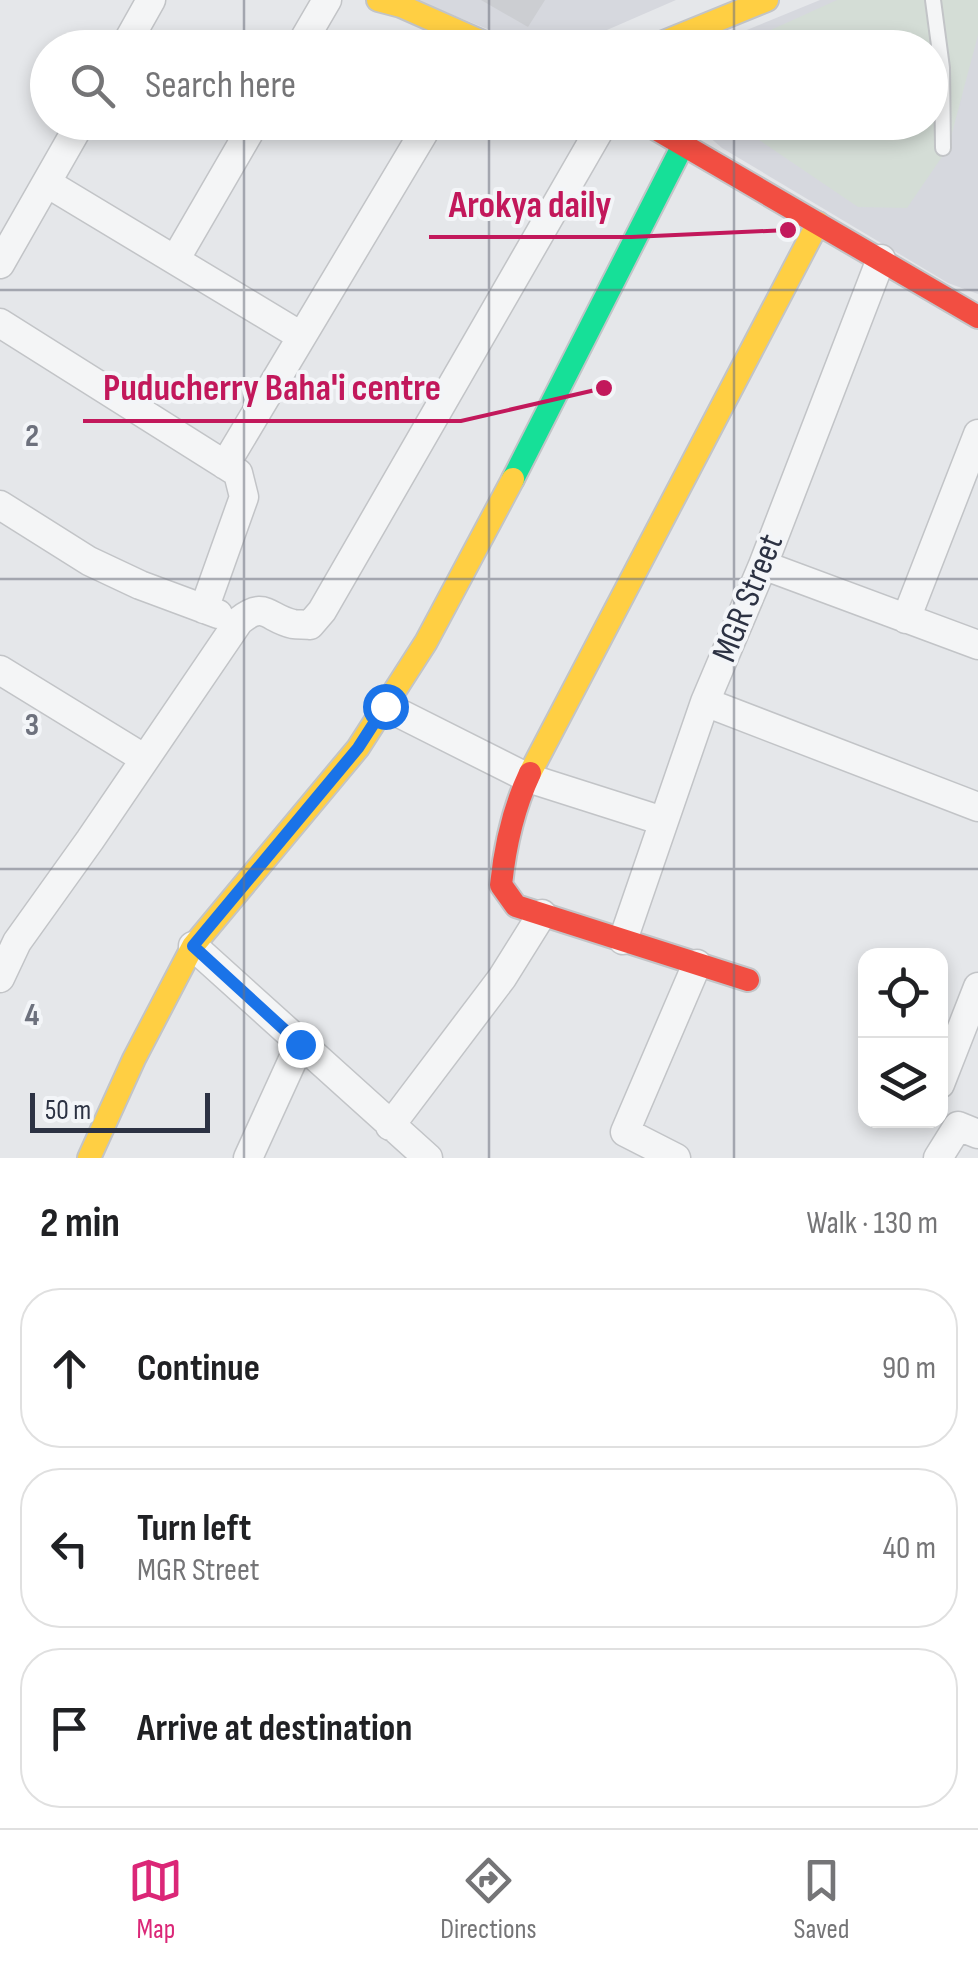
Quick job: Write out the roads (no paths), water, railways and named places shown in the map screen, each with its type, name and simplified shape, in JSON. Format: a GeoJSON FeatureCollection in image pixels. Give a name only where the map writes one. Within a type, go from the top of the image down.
{"type":"FeatureCollection","features":[{"type":"Feature","properties":{"kind":"street"},"geometry":{"type":"LineString","coordinates":[[134,30],[151,0]]}},
{"type":"Feature","properties":{"kind":"street"},"geometry":{"type":"LineString","coordinates":[[310,30],[327,0]]}},
{"type":"Feature","properties":{"kind":"street"},"geometry":{"type":"LineString","coordinates":[[378,0],[401,6],[451,30]]}},
{"type":"Feature","properties":{"kind":"street"},"geometry":{"type":"LineString","coordinates":[[692,30],[762,1]]}},
{"type":"Feature","properties":{"kind":"street"},"geometry":{"type":"LineString","coordinates":[[0,264],[71,140]]}},
{"type":"Feature","properties":{"kind":"street"},"geometry":{"type":"LineString","coordinates":[[175,260],[245,140]]}},
{"type":"Feature","properties":{"kind":"street"},"geometry":{"type":"LineString","coordinates":[[225,465],[419,140]]}},
{"type":"Feature","properties":{"kind":"street"},"geometry":{"type":"LineString","coordinates":[[0,978],[17,942],[239,622],[251,611],[267,611],[292,624],[310,625],[322,611],[594,140]]}},
{"type":"Feature","properties":{"kind":"street"},"geometry":{"type":"LineString","coordinates":[[675,140],[978,317]]}},
{"type":"Feature","properties":{"kind":"street"},"geometry":{"type":"LineString","coordinates":[[88,1158],[193,946],[358,748],[436,626],[683,145]]}},
{"type":"Feature","properties":{"kind":"street"},"geometry":{"type":"LineString","coordinates":[[47,183],[301,336]]}},
{"type":"Feature","properties":{"kind":"street"},"geometry":{"type":"LineString","coordinates":[[748,980],[516,906],[501,885],[504,854],[518,798],[818,223]]}},
{"type":"Feature","properties":{"kind":"street","name":"MGR Street"},"geometry":{"type":"LineString","coordinates":[[623,940],[705,702],[881,259]]}},
{"type":"Feature","properties":{"kind":"street"},"geometry":{"type":"LineString","coordinates":[[0,323],[238,473],[244,496],[204,609]]}},
{"type":"Feature","properties":{"kind":"street"},"geometry":{"type":"LineString","coordinates":[[906,619],[970,479],[978,434]]}},
{"type":"Feature","properties":{"kind":"street"},"geometry":{"type":"LineString","coordinates":[[0,505],[89,561],[140,585],[239,622]]}},
{"type":"Feature","properties":{"kind":"street"},"geometry":{"type":"LineString","coordinates":[[763,564],[978,645]]}},
{"type":"Feature","properties":{"kind":"street"},"geometry":{"type":"LineString","coordinates":[[2,677],[145,759]]}},
{"type":"Feature","properties":{"kind":"street"},"geometry":{"type":"LineString","coordinates":[[705,702],[978,807]]}},
{"type":"Feature","properties":{"kind":"street"},"geometry":{"type":"LineString","coordinates":[[385,706],[528,778],[663,821]]}},
{"type":"Feature","properties":{"kind":"street"},"geometry":{"type":"LineString","coordinates":[[390,1126],[502,978],[542,914]]}},
{"type":"Feature","properties":{"kind":"street"},"geometry":{"type":"LineString","coordinates":[[193,946],[424,1157]]}},
{"type":"Feature","properties":{"kind":"street"},"geometry":{"type":"LineString","coordinates":[[676,1158],[625,1132],[698,964]]}},
{"type":"Feature","properties":{"kind":"street"},"geometry":{"type":"LineString","coordinates":[[948,1063],[978,986]]}},
{"type":"Feature","properties":{"kind":"street"},"geometry":{"type":"LineString","coordinates":[[248,1158],[300,1044]]}},
{"type":"Feature","properties":{"kind":"street"},"geometry":{"type":"LineString","coordinates":[[938,1158],[968,1130],[948,1112]]}},
{"type":"Feature","properties":{"kind":"lane"},"geometry":{"type":"LineString","coordinates":[[933,0],[937,30]]}},
{"type":"Feature","properties":{"kind":"lane"},"geometry":{"type":"LineString","coordinates":[[943,140],[943,148]]}},
{"type":"Feature","properties":{"kind":"place","name":"Arokya daily"},"geometry":{"type":"Point","coordinates":[788,230]}},
{"type":"Feature","properties":{"kind":"place","name":"Puducherry Baha'i centre"},"geometry":{"type":"Point","coordinates":[604,388]}}]}
